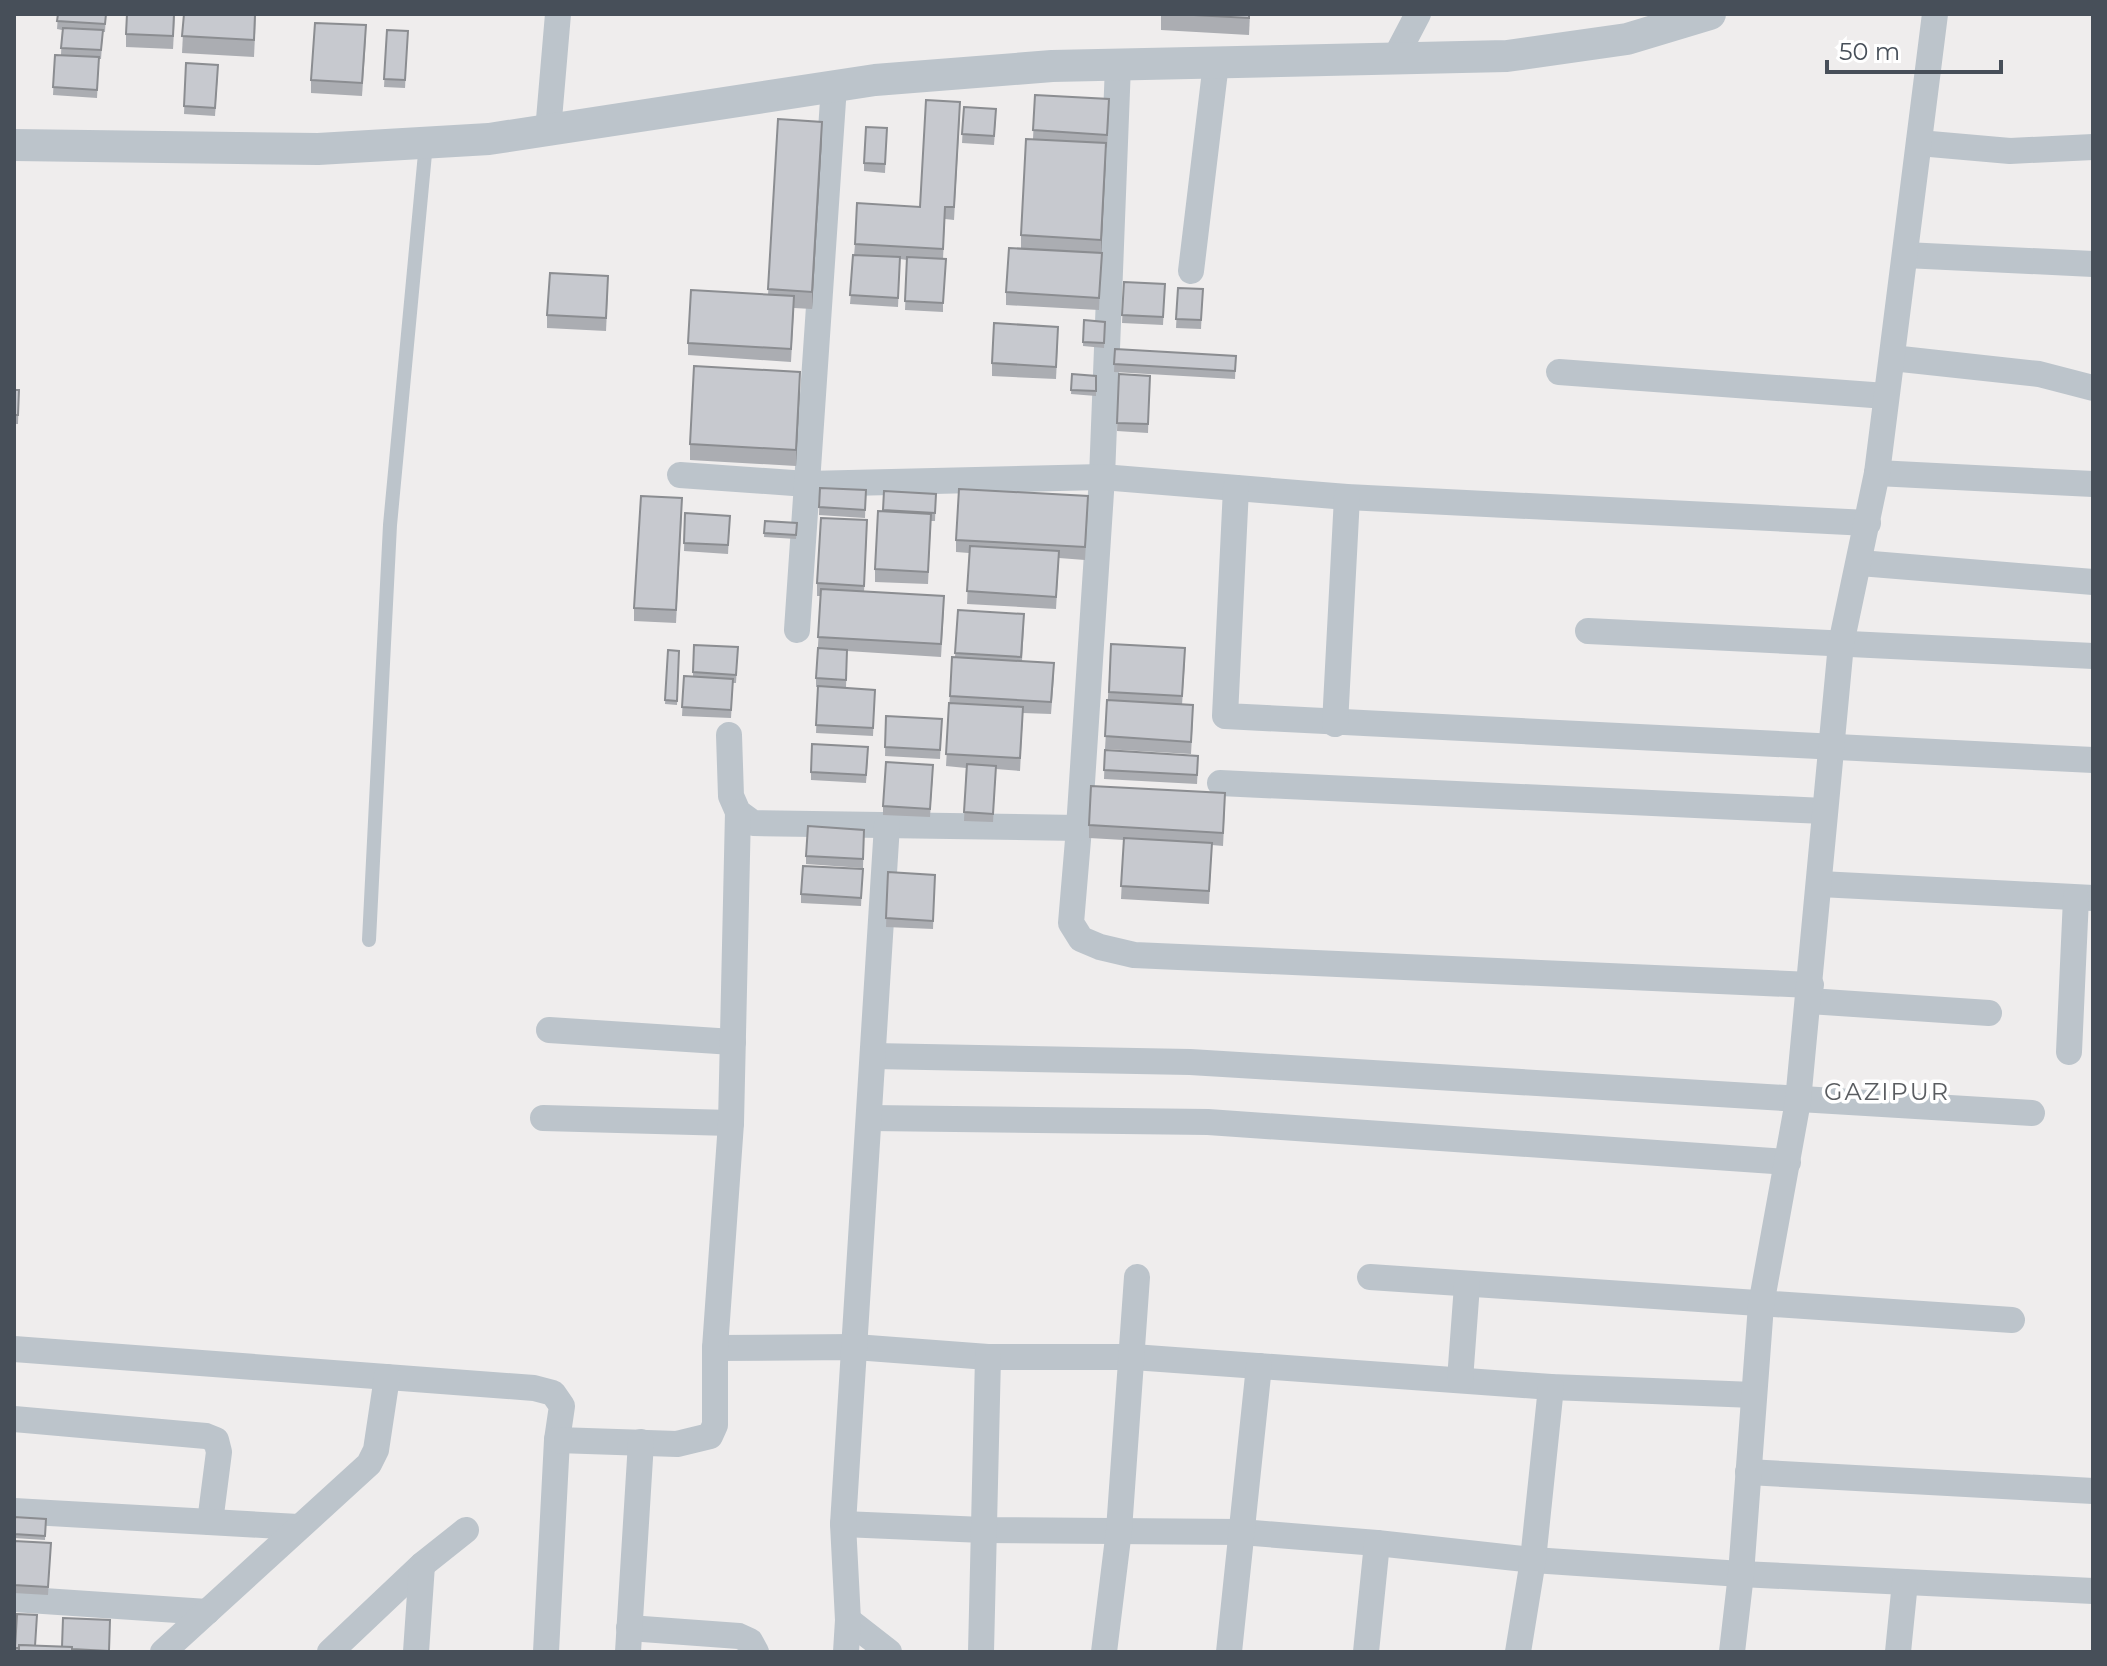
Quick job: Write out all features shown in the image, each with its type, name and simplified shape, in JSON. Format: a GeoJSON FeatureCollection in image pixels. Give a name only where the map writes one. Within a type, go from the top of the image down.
{"type":"FeatureCollection","features":[{"type":"Feature","properties":{"kind":"street"},"geometry":{"type":"LineString","coordinates":[[548,131],[558,14]]}},
{"type":"Feature","properties":{"kind":"street"},"geometry":{"type":"LineString","coordinates":[[1395,58],[1418,14]]}},
{"type":"Feature","properties":{"kind":"street"},"geometry":{"type":"LineString","coordinates":[[14,145],[318,149],[489,139],[875,80],[1118,65],[1507,56],[1627,39],[1710,14]]}},
{"type":"Feature","properties":{"kind":"street"},"geometry":{"type":"LineString","coordinates":[[1732,1652],[1741,1574],[1761,1305],[1798,1101],[1841,644],[1877,473],[1935,14]]}},
{"type":"Feature","properties":{"kind":"street"},"geometry":{"type":"LineString","coordinates":[[1191,271],[1216,63]]}},
{"type":"Feature","properties":{"kind":"street"},"geometry":{"type":"LineString","coordinates":[[1118,65],[1102,477],[1071,923],[1081,939],[1123,952],[1810,993],[1989,1013]]}},
{"type":"Feature","properties":{"kind":"street"},"geometry":{"type":"LineString","coordinates":[[797,630],[834,86]]}},
{"type":"Feature","properties":{"kind":"street"},"geometry":{"type":"LineString","coordinates":[[1919,143],[2010,151],[2093,147]]}},
{"type":"Feature","properties":{"kind":"street"},"geometry":{"type":"LineString","coordinates":[[1905,255],[2093,264]]}},
{"type":"Feature","properties":{"kind":"street"},"geometry":{"type":"LineString","coordinates":[[1892,358],[2039,374],[2093,388]]}},
{"type":"Feature","properties":{"kind":"street"},"geometry":{"type":"LineString","coordinates":[[1559,372],[1886,396]]}},
{"type":"Feature","properties":{"kind":"street"},"geometry":{"type":"LineString","coordinates":[[1877,473],[2093,484]]}},
{"type":"Feature","properties":{"kind":"street"},"geometry":{"type":"LineString","coordinates":[[680,475],[807,484],[1102,477],[1347,497],[1868,523]]}},
{"type":"Feature","properties":{"kind":"street"},"geometry":{"type":"LineString","coordinates":[[1236,488],[1225,716],[1335,724],[2093,760]]}},
{"type":"Feature","properties":{"kind":"street"},"geometry":{"type":"LineString","coordinates":[[1335,724],[1347,497]]}},
{"type":"Feature","properties":{"kind":"street"},"geometry":{"type":"LineString","coordinates":[[1860,563],[2093,582]]}},
{"type":"Feature","properties":{"kind":"street"},"geometry":{"type":"LineString","coordinates":[[1588,631],[2093,656]]}},
{"type":"Feature","properties":{"kind":"street"},"geometry":{"type":"LineString","coordinates":[[557,1440],[677,1444],[710,1436],[715,1425],[715,1348],[731,1123],[738,812],[731,796],[729,735]]}},
{"type":"Feature","properties":{"kind":"street"},"geometry":{"type":"LineString","coordinates":[[1220,783],[1824,811]]}},
{"type":"Feature","properties":{"kind":"street"},"geometry":{"type":"LineString","coordinates":[[738,812],[753,823],[769,825],[1079,828]]}},
{"type":"Feature","properties":{"kind":"street"},"geometry":{"type":"LineString","coordinates":[[846,1652],[848,1620],[843,1524],[887,825]]}},
{"type":"Feature","properties":{"kind":"street"},"geometry":{"type":"LineString","coordinates":[[1820,884],[2085,898],[2069,1052]]}},
{"type":"Feature","properties":{"kind":"street"},"geometry":{"type":"LineString","coordinates":[[549,1030],[733,1042]]}},
{"type":"Feature","properties":{"kind":"street"},"geometry":{"type":"LineString","coordinates":[[873,1056],[1190,1062],[2032,1113]]}},
{"type":"Feature","properties":{"kind":"street"},"geometry":{"type":"LineString","coordinates":[[543,1118],[731,1123]]}},
{"type":"Feature","properties":{"kind":"street"},"geometry":{"type":"LineString","coordinates":[[870,1118],[1208,1122],[1788,1162]]}},
{"type":"Feature","properties":{"kind":"street"},"geometry":{"type":"LineString","coordinates":[[1104,1652],[1119,1530],[1137,1277]]}},
{"type":"Feature","properties":{"kind":"street"},"geometry":{"type":"LineString","coordinates":[[1370,1277],[2012,1320]]}},
{"type":"Feature","properties":{"kind":"street"},"geometry":{"type":"LineString","coordinates":[[1460,1380],[1467,1285]]}},
{"type":"Feature","properties":{"kind":"street"},"geometry":{"type":"LineString","coordinates":[[715,1348],[855,1347],[988,1357],[1133,1357],[1551,1387],[1754,1395]]}},
{"type":"Feature","properties":{"kind":"street"},"geometry":{"type":"LineString","coordinates":[[14,1349],[534,1388],[553,1393],[562,1406],[557,1440],[546,1652]]}},
{"type":"Feature","properties":{"kind":"street"},"geometry":{"type":"LineString","coordinates":[[981,1652],[988,1357]]}},
{"type":"Feature","properties":{"kind":"street"},"geometry":{"type":"LineString","coordinates":[[1229,1652],[1259,1366]]}},
{"type":"Feature","properties":{"kind":"street"},"geometry":{"type":"LineString","coordinates":[[163,1652],[369,1464],[376,1450],[387,1377]]}},
{"type":"Feature","properties":{"kind":"street"},"geometry":{"type":"LineString","coordinates":[[1518,1652],[1533,1560],[1551,1387]]}},
{"type":"Feature","properties":{"kind":"street"},"geometry":{"type":"LineString","coordinates":[[14,1419],[206,1436],[216,1440],[219,1452],[210,1522]]}},
{"type":"Feature","properties":{"kind":"street"},"geometry":{"type":"LineString","coordinates":[[641,1442],[629,1640],[739,1636],[750,1641],[756,1652]]}},
{"type":"Feature","properties":{"kind":"street"},"geometry":{"type":"LineString","coordinates":[[1748,1472],[2093,1491]]}},
{"type":"Feature","properties":{"kind":"street"},"geometry":{"type":"LineString","coordinates":[[14,1511],[298,1527]]}},
{"type":"Feature","properties":{"kind":"street"},"geometry":{"type":"LineString","coordinates":[[843,1524],[983,1530],[1241,1532],[1533,1560],[1741,1574],[2093,1591]]}},
{"type":"Feature","properties":{"kind":"street"},"geometry":{"type":"LineString","coordinates":[[330,1652],[422,1565],[466,1530]]}},
{"type":"Feature","properties":{"kind":"street"},"geometry":{"type":"LineString","coordinates":[[1366,1652],[1377,1543]]}},
{"type":"Feature","properties":{"kind":"street"},"geometry":{"type":"LineString","coordinates":[[416,1652],[422,1565]]}},
{"type":"Feature","properties":{"kind":"street"},"geometry":{"type":"LineString","coordinates":[[1898,1652],[1905,1582]]}},
{"type":"Feature","properties":{"kind":"street"},"geometry":{"type":"LineString","coordinates":[[14,1599],[207,1612]]}},
{"type":"Feature","properties":{"kind":"street"},"geometry":{"type":"LineString","coordinates":[[848,1620],[889,1652]]}},
{"type":"Feature","properties":{"kind":"lane"},"geometry":{"type":"LineString","coordinates":[[369,940],[390,525],[426,143]]}},
{"type":"Feature","properties":{"kind":"building"},"geometry":{"type":"Polygon","coordinates":[[[58,14],[106,14],[105,24],[57,21],[58,14]]]}},
{"type":"Feature","properties":{"kind":"building"},"geometry":{"type":"Polygon","coordinates":[[[127,14],[174,14],[173,36],[126,34],[127,14]]]}},
{"type":"Feature","properties":{"kind":"building"},"geometry":{"type":"Polygon","coordinates":[[[184,14],[255,14],[254,40],[182,36],[184,14]]]}},
{"type":"Feature","properties":{"kind":"building"},"geometry":{"type":"Polygon","coordinates":[[[1175,14],[1249,14],[1249,18],[1175,14]]]}},
{"type":"Feature","properties":{"kind":"building"},"geometry":{"type":"Polygon","coordinates":[[[315,23],[366,25],[362,83],[311,80],[315,23]]]}},
{"type":"Feature","properties":{"kind":"building"},"geometry":{"type":"Polygon","coordinates":[[[63,28],[103,30],[101,50],[61,48],[63,28]]]}},
{"type":"Feature","properties":{"kind":"building"},"geometry":{"type":"Polygon","coordinates":[[[387,30],[408,31],[405,80],[384,79],[387,30]]]}},
{"type":"Feature","properties":{"kind":"building"},"geometry":{"type":"Polygon","coordinates":[[[55,55],[99,57],[97,90],[53,87],[55,55]]]}},
{"type":"Feature","properties":{"kind":"building"},"geometry":{"type":"Polygon","coordinates":[[[186,63],[218,65],[215,108],[184,106],[186,63]]]}},
{"type":"Feature","properties":{"kind":"building"},"geometry":{"type":"Polygon","coordinates":[[[1035,95],[1109,99],[1107,135],[1033,130],[1035,95]]]}},
{"type":"Feature","properties":{"kind":"building"},"geometry":{"type":"Polygon","coordinates":[[[926,100],[960,102],[954,207],[945,207],[943,249],[855,244],[857,203],[920,207],[926,100]]]}},
{"type":"Feature","properties":{"kind":"building"},"geometry":{"type":"Polygon","coordinates":[[[964,107],[996,109],[994,136],[962,134],[964,107]]]}},
{"type":"Feature","properties":{"kind":"building"},"geometry":{"type":"Polygon","coordinates":[[[778,119],[822,122],[812,292],[768,289],[778,119]]]}},
{"type":"Feature","properties":{"kind":"building"},"geometry":{"type":"Polygon","coordinates":[[[866,127],[887,128],[885,164],[864,163],[866,127]]]}},
{"type":"Feature","properties":{"kind":"building"},"geometry":{"type":"Polygon","coordinates":[[[1026,139],[1106,143],[1101,240],[1021,235],[1026,139]]]}},
{"type":"Feature","properties":{"kind":"building"},"geometry":{"type":"Polygon","coordinates":[[[1009,248],[1102,253],[1099,298],[1006,292],[1009,248]]]}},
{"type":"Feature","properties":{"kind":"building"},"geometry":{"type":"Polygon","coordinates":[[[853,255],[900,257],[898,298],[850,295],[853,255]]]}},
{"type":"Feature","properties":{"kind":"building"},"geometry":{"type":"Polygon","coordinates":[[[907,257],[946,259],[943,303],[905,301],[907,257]]]}},
{"type":"Feature","properties":{"kind":"building"},"geometry":{"type":"Polygon","coordinates":[[[550,273],[608,276],[606,318],[547,315],[550,273]]]}},
{"type":"Feature","properties":{"kind":"building"},"geometry":{"type":"Polygon","coordinates":[[[1124,282],[1165,284],[1163,317],[1122,315],[1124,282]]]}},
{"type":"Feature","properties":{"kind":"building"},"geometry":{"type":"Polygon","coordinates":[[[1178,288],[1203,289],[1201,320],[1176,319],[1178,288]]]}},
{"type":"Feature","properties":{"kind":"building"},"geometry":{"type":"Polygon","coordinates":[[[691,290],[794,296],[791,349],[688,343],[691,290]]]}},
{"type":"Feature","properties":{"kind":"building"},"geometry":{"type":"Polygon","coordinates":[[[1084,320],[1105,322],[1104,343],[1083,342],[1084,320]]]}},
{"type":"Feature","properties":{"kind":"building"},"geometry":{"type":"Polygon","coordinates":[[[994,323],[1058,327],[1056,367],[992,363],[994,323]]]}},
{"type":"Feature","properties":{"kind":"building"},"geometry":{"type":"Polygon","coordinates":[[[1115,349],[1236,356],[1235,371],[1114,364],[1115,349]]]}},
{"type":"Feature","properties":{"kind":"building"},"geometry":{"type":"Polygon","coordinates":[[[694,366],[800,372],[796,450],[690,444],[694,366]]]}},
{"type":"Feature","properties":{"kind":"building"},"geometry":{"type":"Polygon","coordinates":[[[1072,374],[1096,376],[1096,391],[1071,390],[1072,374]]]}},
{"type":"Feature","properties":{"kind":"building"},"geometry":{"type":"Polygon","coordinates":[[[1119,374],[1150,376],[1148,424],[1117,423],[1119,374]]]}},
{"type":"Feature","properties":{"kind":"building"},"geometry":{"type":"Polygon","coordinates":[[[14,390],[19,390],[18,415],[14,415],[14,390]]]}},
{"type":"Feature","properties":{"kind":"building"},"geometry":{"type":"Polygon","coordinates":[[[820,488],[866,490],[865,510],[819,507],[820,488]]]}},
{"type":"Feature","properties":{"kind":"building"},"geometry":{"type":"Polygon","coordinates":[[[959,489],[1088,496],[1085,547],[956,540],[959,489]]]}},
{"type":"Feature","properties":{"kind":"building"},"geometry":{"type":"Polygon","coordinates":[[[884,491],[936,494],[935,513],[883,510],[884,491]]]}},
{"type":"Feature","properties":{"kind":"building"},"geometry":{"type":"Polygon","coordinates":[[[641,496],[682,498],[676,610],[634,608],[641,496]]]}},
{"type":"Feature","properties":{"kind":"building"},"geometry":{"type":"Polygon","coordinates":[[[878,511],[931,514],[928,572],[875,569],[878,511]]]}},
{"type":"Feature","properties":{"kind":"building"},"geometry":{"type":"Polygon","coordinates":[[[685,513],[730,516],[728,545],[684,543],[685,513]]]}},
{"type":"Feature","properties":{"kind":"building"},"geometry":{"type":"Polygon","coordinates":[[[821,518],[867,520],[864,586],[817,583],[821,518]]]}},
{"type":"Feature","properties":{"kind":"building"},"geometry":{"type":"Polygon","coordinates":[[[765,521],[797,523],[796,535],[764,533],[765,521]]]}},
{"type":"Feature","properties":{"kind":"building"},"geometry":{"type":"Polygon","coordinates":[[[970,546],[1059,551],[1056,597],[967,591],[970,546]]]}},
{"type":"Feature","properties":{"kind":"building"},"geometry":{"type":"Polygon","coordinates":[[[821,589],[944,596],[941,644],[818,637],[821,589]]]}},
{"type":"Feature","properties":{"kind":"building"},"geometry":{"type":"Polygon","coordinates":[[[958,610],[1024,614],[1021,657],[955,653],[958,610]]]}},
{"type":"Feature","properties":{"kind":"building"},"geometry":{"type":"Polygon","coordinates":[[[1111,644],[1185,648],[1182,696],[1109,692],[1111,644]]]}},
{"type":"Feature","properties":{"kind":"building"},"geometry":{"type":"Polygon","coordinates":[[[694,645],[738,647],[736,675],[693,672],[694,645]]]}},
{"type":"Feature","properties":{"kind":"building"},"geometry":{"type":"Polygon","coordinates":[[[818,648],[847,650],[846,680],[816,678],[818,648]]]}},
{"type":"Feature","properties":{"kind":"building"},"geometry":{"type":"Polygon","coordinates":[[[668,650],[679,651],[677,701],[665,700],[668,650]]]}},
{"type":"Feature","properties":{"kind":"building"},"geometry":{"type":"Polygon","coordinates":[[[952,657],[1054,663],[1051,702],[950,696],[952,657]]]}},
{"type":"Feature","properties":{"kind":"building"},"geometry":{"type":"Polygon","coordinates":[[[684,676],[733,679],[731,710],[682,707],[684,676]]]}},
{"type":"Feature","properties":{"kind":"building"},"geometry":{"type":"Polygon","coordinates":[[[818,686],[875,690],[873,728],[816,725],[818,686]]]}},
{"type":"Feature","properties":{"kind":"building"},"geometry":{"type":"Polygon","coordinates":[[[1107,700],[1193,705],[1191,742],[1105,736],[1107,700]]]}},
{"type":"Feature","properties":{"kind":"building"},"geometry":{"type":"Polygon","coordinates":[[[949,703],[1023,707],[1020,758],[946,754],[949,703]]]}},
{"type":"Feature","properties":{"kind":"building"},"geometry":{"type":"Polygon","coordinates":[[[886,716],[942,719],[940,750],[885,747],[886,716]]]}},
{"type":"Feature","properties":{"kind":"building"},"geometry":{"type":"Polygon","coordinates":[[[812,744],[868,747],[866,775],[811,772],[812,744]]]}},
{"type":"Feature","properties":{"kind":"building"},"geometry":{"type":"Polygon","coordinates":[[[1105,750],[1198,756],[1197,775],[1104,770],[1105,750]]]}},
{"type":"Feature","properties":{"kind":"building"},"geometry":{"type":"Polygon","coordinates":[[[886,762],[933,765],[930,809],[883,806],[886,762]]]}},
{"type":"Feature","properties":{"kind":"building"},"geometry":{"type":"Polygon","coordinates":[[[967,764],[996,766],[993,814],[964,812],[967,764]]]}},
{"type":"Feature","properties":{"kind":"building"},"geometry":{"type":"Polygon","coordinates":[[[1091,786],[1225,793],[1223,833],[1089,825],[1091,786]]]}},
{"type":"Feature","properties":{"kind":"building"},"geometry":{"type":"Polygon","coordinates":[[[808,826],[864,830],[863,859],[806,856],[808,826]]]}},
{"type":"Feature","properties":{"kind":"building"},"geometry":{"type":"Polygon","coordinates":[[[1124,838],[1212,843],[1209,891],[1121,886],[1124,838]]]}},
{"type":"Feature","properties":{"kind":"building"},"geometry":{"type":"Polygon","coordinates":[[[803,866],[863,869],[861,898],[801,894],[803,866]]]}},
{"type":"Feature","properties":{"kind":"building"},"geometry":{"type":"Polygon","coordinates":[[[888,872],[935,875],[933,921],[886,918],[888,872]]]}},
{"type":"Feature","properties":{"kind":"building"},"geometry":{"type":"Polygon","coordinates":[[[14,1517],[46,1519],[45,1536],[14,1534],[14,1517]]]}},
{"type":"Feature","properties":{"kind":"building"},"geometry":{"type":"Polygon","coordinates":[[[14,1541],[51,1543],[48,1587],[14,1585],[14,1541]]]}},
{"type":"Feature","properties":{"kind":"building"},"geometry":{"type":"Polygon","coordinates":[[[17,1614],[37,1615],[35,1646],[19,1645],[15,1648],[17,1614]]]}},
{"type":"Feature","properties":{"kind":"building"},"geometry":{"type":"Polygon","coordinates":[[[63,1618],[110,1620],[109,1651],[62,1647],[63,1618]]]}},
{"type":"Feature","properties":{"kind":"building"},"geometry":{"type":"Polygon","coordinates":[[[19,1645],[72,1647],[72,1652],[19,1652],[19,1645]]]}},
{"type":"Feature","properties":{"kind":"district","name":"GAZIPUR"},"geometry":{"type":"Point","coordinates":[1887,1091]}}]}
